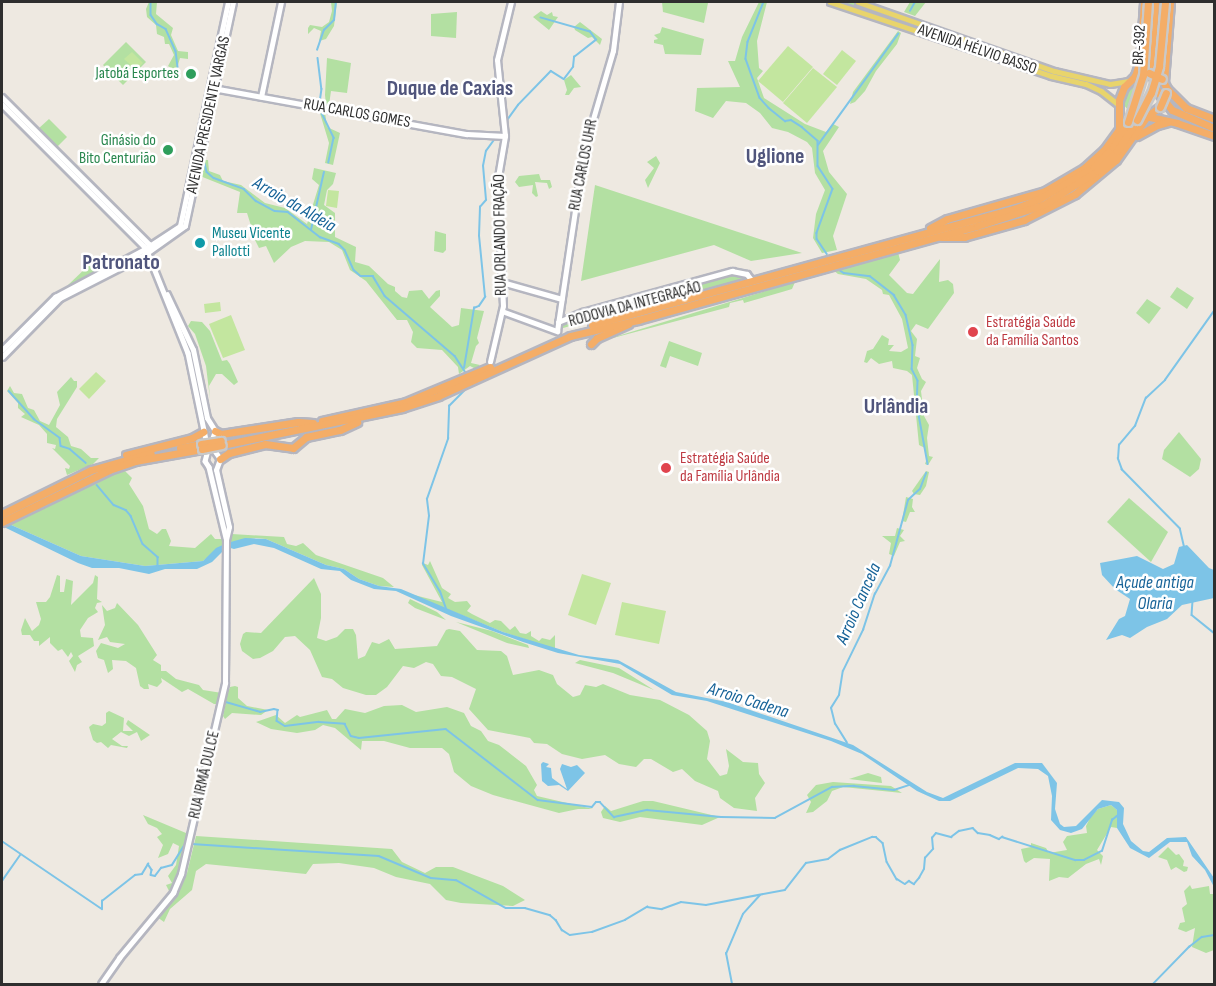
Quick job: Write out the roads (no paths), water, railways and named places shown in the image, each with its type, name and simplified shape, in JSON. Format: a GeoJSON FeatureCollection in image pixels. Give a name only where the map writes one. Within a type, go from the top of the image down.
{"type":"FeatureCollection","features":[{"type":"Feature","properties":{"kind":"highway"},"geometry":{"type":"LineString","coordinates":[[926,232],[947,219],[1045,191],[1075,174],[1095,158],[1115,136],[1120,123],[1121,92],[1132,79],[1140,61],[1146,2]]}},
{"type":"Feature","properties":{"kind":"highway","name":"RODOVIA DA INTEGRAÇÃO"},"geometry":{"type":"LineString","coordinates":[[222,443],[389,411],[438,396],[492,367],[576,330],[1014,209],[1062,188],[1094,167],[1106,155],[1128,122],[1143,75],[1146,2]]}},
{"type":"Feature","properties":{"kind":"highway","name":"BR-392"},"geometry":{"type":"LineString","coordinates":[[1155,2],[1151,70],[1157,91],[1172,110],[1215,128]]}},
{"type":"Feature","properties":{"kind":"highway","name":"RODOVIA DA INTEGRAÇÃO"},"geometry":{"type":"LineString","coordinates":[[2,522],[15,512],[91,470],[142,455],[204,441],[222,443],[286,432],[406,402],[570,336],[638,320],[676,304],[751,279],[796,271],[936,236],[1043,205],[1065,194],[1110,159],[1137,120],[1151,93],[1159,66],[1165,2]]}},
{"type":"Feature","properties":{"kind":"highway"},"geometry":{"type":"LineString","coordinates":[[936,236],[952,238],[1024,220],[1075,194],[1100,176],[1134,137],[1147,116],[1160,107],[1165,86],[1170,2]]}},
{"type":"Feature","properties":{"kind":"highway"},"geometry":{"type":"LineString","coordinates":[[1132,79],[1149,73],[1155,74],[1186,108],[1215,119]]}},
{"type":"Feature","properties":{"kind":"highway"},"geometry":{"type":"LineString","coordinates":[[1119,105],[1131,114],[1177,123],[1215,136]]}},
{"type":"Feature","properties":{"kind":"highway"},"geometry":{"type":"LineString","coordinates":[[1134,137],[1157,125],[1177,123]]}},
{"type":"Feature","properties":{"kind":"highway"},"geometry":{"type":"LineString","coordinates":[[591,344],[597,338],[638,320]]}},
{"type":"Feature","properties":{"kind":"highway"},"geometry":{"type":"LineString","coordinates":[[218,456],[265,444],[292,448],[310,436],[334,432],[389,411]]}},
{"type":"Feature","properties":{"kind":"highway"},"geometry":{"type":"LineString","coordinates":[[212,431],[221,434],[298,422],[334,432]]}},
{"type":"Feature","properties":{"kind":"highway"},"geometry":{"type":"LineString","coordinates":[[286,432],[295,436],[298,445]]}},
{"type":"Feature","properties":{"kind":"highway"},"geometry":{"type":"LineString","coordinates":[[91,470],[122,456],[192,438],[204,441]]}},
{"type":"Feature","properties":{"kind":"highway","name":"RODOVIA DA INTEGRAÇÃO"},"geometry":{"type":"LineString","coordinates":[[2,514],[15,512],[109,470],[204,441]]}},
{"type":"Feature","properties":{"kind":"main road","name":"AVENIDA HÉLVIO BASSO"},"geometry":{"type":"LineString","coordinates":[[830,2],[1051,76],[1086,84],[1106,94],[1119,105]]}},
{"type":"Feature","properties":{"kind":"main road","name":"AVENIDA HÉLVIO BASSO"},"geometry":{"type":"LineString","coordinates":[[858,2],[1054,71],[1110,84],[1132,79]]}},
{"type":"Feature","properties":{"kind":"main road"},"geometry":{"type":"LineString","coordinates":[[896,23],[900,20],[897,14]]}},
{"type":"Feature","properties":{"kind":"main road"},"geometry":{"type":"LineString","coordinates":[[1106,94],[1112,89],[1110,84]]}},
{"type":"Feature","properties":{"kind":"street","name":"AVENIDA PRESIDENTE VARGAS"},"geometry":{"type":"LineString","coordinates":[[149,251],[182,227],[230,2]]}},
{"type":"Feature","properties":{"kind":"street"},"geometry":{"type":"LineString","coordinates":[[261,97],[281,2]]}},
{"type":"Feature","properties":{"kind":"street","name":"RUA ORLANDO FRAÇÃO"},"geometry":{"type":"LineString","coordinates":[[492,367],[502,311],[497,183],[505,136],[497,60],[511,2]]}},
{"type":"Feature","properties":{"kind":"street","name":"RUA CARLOS UHR"},"geometry":{"type":"LineString","coordinates":[[502,311],[557,331],[584,150],[613,51],[619,2]]}},
{"type":"Feature","properties":{"kind":"street","name":"RUA CARLOS GOMES"},"geometry":{"type":"LineString","coordinates":[[213,88],[467,134],[505,136]]}},
{"type":"Feature","properties":{"kind":"street"},"geometry":{"type":"LineString","coordinates":[[2,97],[149,251],[193,350],[218,456],[216,467],[209,467]]}},
{"type":"Feature","properties":{"kind":"street"},"geometry":{"type":"LineString","coordinates":[[2,104],[149,251]]}},
{"type":"Feature","properties":{"kind":"street"},"geometry":{"type":"LineString","coordinates":[[2,350],[60,298],[149,251]]}},
{"type":"Feature","properties":{"kind":"street"},"geometry":{"type":"LineString","coordinates":[[558,322],[583,312],[732,271],[747,273],[751,279]]}},
{"type":"Feature","properties":{"kind":"street"},"geometry":{"type":"LineString","coordinates":[[502,282],[562,299]]}},
{"type":"Feature","properties":{"kind":"street","name":"RUA IRMÃ DULCE"},"geometry":{"type":"LineString","coordinates":[[101,984],[119,958],[173,893],[181,874],[225,683],[226,539],[209,467],[205,461],[204,441],[188,353],[167,295]]}},
{"type":"Feature","properties":{"kind":"street"},"geometry":{"type":"LineString","coordinates":[[2,357],[16,339]]}},
{"type":"Feature","properties":{"kind":"street"},"geometry":{"type":"LineString","coordinates":[[204,441],[212,431]]}},
{"type":"Feature","properties":{"kind":"street"},"geometry":{"type":"LineString","coordinates":[[204,441],[212,431]]}},
{"type":"Feature","properties":{"kind":"street"},"geometry":{"type":"LineString","coordinates":[[204,441],[218,456]]}},
{"type":"Feature","properties":{"kind":"street","name":"RUA IRMÃ DULCE"},"geometry":{"type":"LineString","coordinates":[[216,467],[228,520],[229,533],[226,539]]}},
{"type":"Feature","properties":{"kind":"street"},"geometry":{"type":"LineString","coordinates":[[221,515],[228,520]]}},
{"type":"Feature","properties":{"kind":"water","name":"Arroio Cadena"},"geometry":{"type":"Polygon","coordinates":[[[9,524],[81,556],[145,566],[203,561],[216,548],[227,543],[245,538],[266,539],[326,565],[344,569],[359,579],[379,586],[401,589],[503,632],[579,655],[618,660],[676,692],[727,702],[853,745],[927,792],[943,798],[1015,763],[1042,763],[1057,783],[1055,809],[1060,824],[1064,827],[1076,826],[1102,800],[1119,802],[1124,808],[1123,824],[1131,841],[1143,851],[1149,852],[1167,838],[1186,837],[1214,878],[1214,887],[1205,870],[1192,856],[1187,842],[1170,842],[1149,858],[1130,848],[1117,828],[1117,810],[1111,805],[1098,809],[1082,829],[1071,833],[1060,830],[1051,820],[1052,796],[1048,776],[1038,769],[1018,768],[950,801],[939,801],[917,791],[862,754],[831,741],[707,701],[672,695],[620,664],[558,653],[523,642],[451,616],[396,591],[374,589],[351,580],[340,571],[321,569],[274,548],[254,544],[234,549],[227,547],[212,562],[197,569],[165,569],[149,574],[119,568],[92,568],[78,563],[4,527],[9,524]]]}},
{"type":"Feature","properties":{"kind":"water","name":"Açude antiga Olaria"},"geometry":{"type":"Polygon","coordinates":[[[1187,545],[1209,568],[1214,570],[1214,598],[1182,605],[1167,619],[1147,627],[1130,638],[1122,635],[1106,640],[1119,619],[1125,616],[1130,599],[1115,589],[1102,575],[1100,563],[1137,556],[1163,569],[1174,564],[1179,547],[1187,545]]]}},
{"type":"Feature","properties":{"kind":"water"},"geometry":{"type":"Polygon","coordinates":[[[543,762],[549,764],[546,767],[551,768],[552,778],[567,789],[560,769],[562,764],[571,767],[577,765],[585,773],[568,791],[559,785],[548,786],[542,781],[541,764],[543,762]]]}},
{"type":"Feature","properties":{"kind":"waterway"},"geometry":{"type":"LineString","coordinates":[[151,2],[151,15],[157,24],[166,29],[176,51],[178,67]]}},
{"type":"Feature","properties":{"kind":"waterway"},"geometry":{"type":"LineString","coordinates":[[317,50],[324,30],[334,20],[336,2]]}},
{"type":"Feature","properties":{"kind":"waterway","name":"Arroio Cancela"},"geometry":{"type":"LineString","coordinates":[[764,2],[748,42],[746,59],[760,98],[785,121],[791,120],[818,141],[818,166],[833,189],[817,233],[817,239],[827,254]]}},
{"type":"Feature","properties":{"kind":"waterway"},"geometry":{"type":"LineString","coordinates":[[910,11],[915,2]]}},
{"type":"Feature","properties":{"kind":"waterway"},"geometry":{"type":"LineString","coordinates":[[505,123],[518,105],[551,71],[564,79],[573,67],[574,57],[596,40],[590,32],[541,18]]}},
{"type":"Feature","properties":{"kind":"waterway"},"geometry":{"type":"LineString","coordinates":[[818,145],[898,34]]}},
{"type":"Feature","properties":{"kind":"waterway"},"geometry":{"type":"LineString","coordinates":[[318,58],[322,89],[320,103]]}},
{"type":"Feature","properties":{"kind":"waterway"},"geometry":{"type":"LineString","coordinates":[[321,111],[334,138],[329,162]]}},
{"type":"Feature","properties":{"kind":"waterway"},"geometry":{"type":"LineString","coordinates":[[464,368],[474,308],[479,306],[485,297],[479,236],[480,207],[486,200],[483,166],[486,151],[496,137]]}},
{"type":"Feature","properties":{"kind":"waterway","name":"Arroio da Aldeia"},"geometry":{"type":"LineString","coordinates":[[205,164],[207,172],[214,178],[244,189],[256,201],[275,211],[288,212],[320,237],[339,244],[345,250],[354,270],[361,276],[373,276],[385,296],[455,356],[466,373]]}},
{"type":"Feature","properties":{"kind":"waterway"},"geometry":{"type":"LineString","coordinates":[[311,230],[324,172]]}},
{"type":"Feature","properties":{"kind":"waterway","name":"Arroio Cancela"},"geometry":{"type":"LineString","coordinates":[[838,269],[844,273],[870,276],[894,295],[906,315],[913,345],[912,369],[918,381],[917,404],[928,464]]}},
{"type":"Feature","properties":{"kind":"waterway"},"geometry":{"type":"LineString","coordinates":[[1184,547],[1180,529],[1122,470],[1118,459],[1119,445],[1135,426],[1146,398],[1165,380],[1214,311]]}},
{"type":"Feature","properties":{"kind":"waterway"},"geometry":{"type":"LineString","coordinates":[[446,609],[440,592],[423,564],[429,516],[427,499],[448,439],[449,406],[465,390]]}},
{"type":"Feature","properties":{"kind":"waterway","name":"Arroio Cadena"},"geometry":{"type":"LineString","coordinates":[[9,391],[34,419],[60,438],[61,446],[70,449],[86,463]]}},
{"type":"Feature","properties":{"kind":"waterway","name":"Arroio Cancela"},"geometry":{"type":"LineString","coordinates":[[847,743],[835,724],[831,708],[839,695],[843,671],[863,630],[875,594],[890,566],[908,500],[920,489],[926,473]]}},
{"type":"Feature","properties":{"kind":"waterway","name":"Arroio Cadena"},"geometry":{"type":"LineString","coordinates":[[97,485],[114,505],[126,510],[131,516],[143,544],[158,557],[158,566]]}},
{"type":"Feature","properties":{"kind":"waterway"},"geometry":{"type":"LineString","coordinates":[[1193,601],[1192,615],[1214,633]]}},
{"type":"Feature","properties":{"kind":"waterway"},"geometry":{"type":"LineString","coordinates":[[226,702],[260,712],[278,710],[277,721],[285,726],[319,722],[345,724],[351,736],[359,738],[446,729],[538,800],[592,807],[596,802],[600,802],[614,817],[647,810],[721,817],[775,818],[832,787],[854,786],[894,790],[909,785]]}},
{"type":"Feature","properties":{"kind":"waterway"},"geometry":{"type":"LineString","coordinates":[[192,844],[379,856],[431,878],[456,880],[506,908],[525,908],[550,915],[562,930],[570,935],[592,932],[625,920],[647,907],[662,909],[681,902],[706,905],[785,890],[806,863],[828,859],[840,850],[872,837],[876,837],[883,843],[887,862],[897,879],[905,884],[909,881],[914,884],[919,878],[924,869],[925,858],[933,849],[932,838],[936,833],[951,837],[959,831],[973,828],[978,833],[999,839],[1002,837],[1075,860],[1084,860],[1102,851],[1112,820],[1117,816]]}},
{"type":"Feature","properties":{"kind":"waterway"},"geometry":{"type":"LineString","coordinates":[[2,841],[102,909],[102,901],[135,875],[142,874],[148,864],[152,870],[151,875],[155,876],[161,868],[172,865],[185,844]]}},
{"type":"Feature","properties":{"kind":"waterway"},"geometry":{"type":"LineString","coordinates":[[2,881],[20,855]]}},
{"type":"Feature","properties":{"kind":"waterway"},"geometry":{"type":"LineString","coordinates":[[732,984],[726,954],[743,914],[760,895]]}},
{"type":"Feature","properties":{"kind":"waterway"},"geometry":{"type":"LineString","coordinates":[[1153,984],[1189,947],[1202,937],[1214,935]]}},
{"type":"Feature","properties":{"kind":"place","name":"Jatobá Esportes"},"geometry":{"type":"Point","coordinates":[191,74]}},
{"type":"Feature","properties":{"kind":"place","name":"Ginásio do Bito Centurião"},"geometry":{"type":"Point","coordinates":[168,150]}},
{"type":"Feature","properties":{"kind":"place","name":"Museu Vicente Pallotti"},"geometry":{"type":"Point","coordinates":[200,243]}},
{"type":"Feature","properties":{"kind":"place","name":"Estratégia Saúde da Família Santos"},"geometry":{"type":"Point","coordinates":[973,332]}},
{"type":"Feature","properties":{"kind":"place","name":"Estratégia Saúde da Família Urlândia"},"geometry":{"type":"Point","coordinates":[666,468]}},
{"type":"Feature","properties":{"kind":"district","name":"Duque de Caxias"},"geometry":{"type":"Point","coordinates":[450,89]}},
{"type":"Feature","properties":{"kind":"district","name":"Uglione"},"geometry":{"type":"Point","coordinates":[775,157]}},
{"type":"Feature","properties":{"kind":"district","name":"Patronato"},"geometry":{"type":"Point","coordinates":[121,263]}},
{"type":"Feature","properties":{"kind":"district","name":"Urlândia"},"geometry":{"type":"Point","coordinates":[896,407]}}]}
